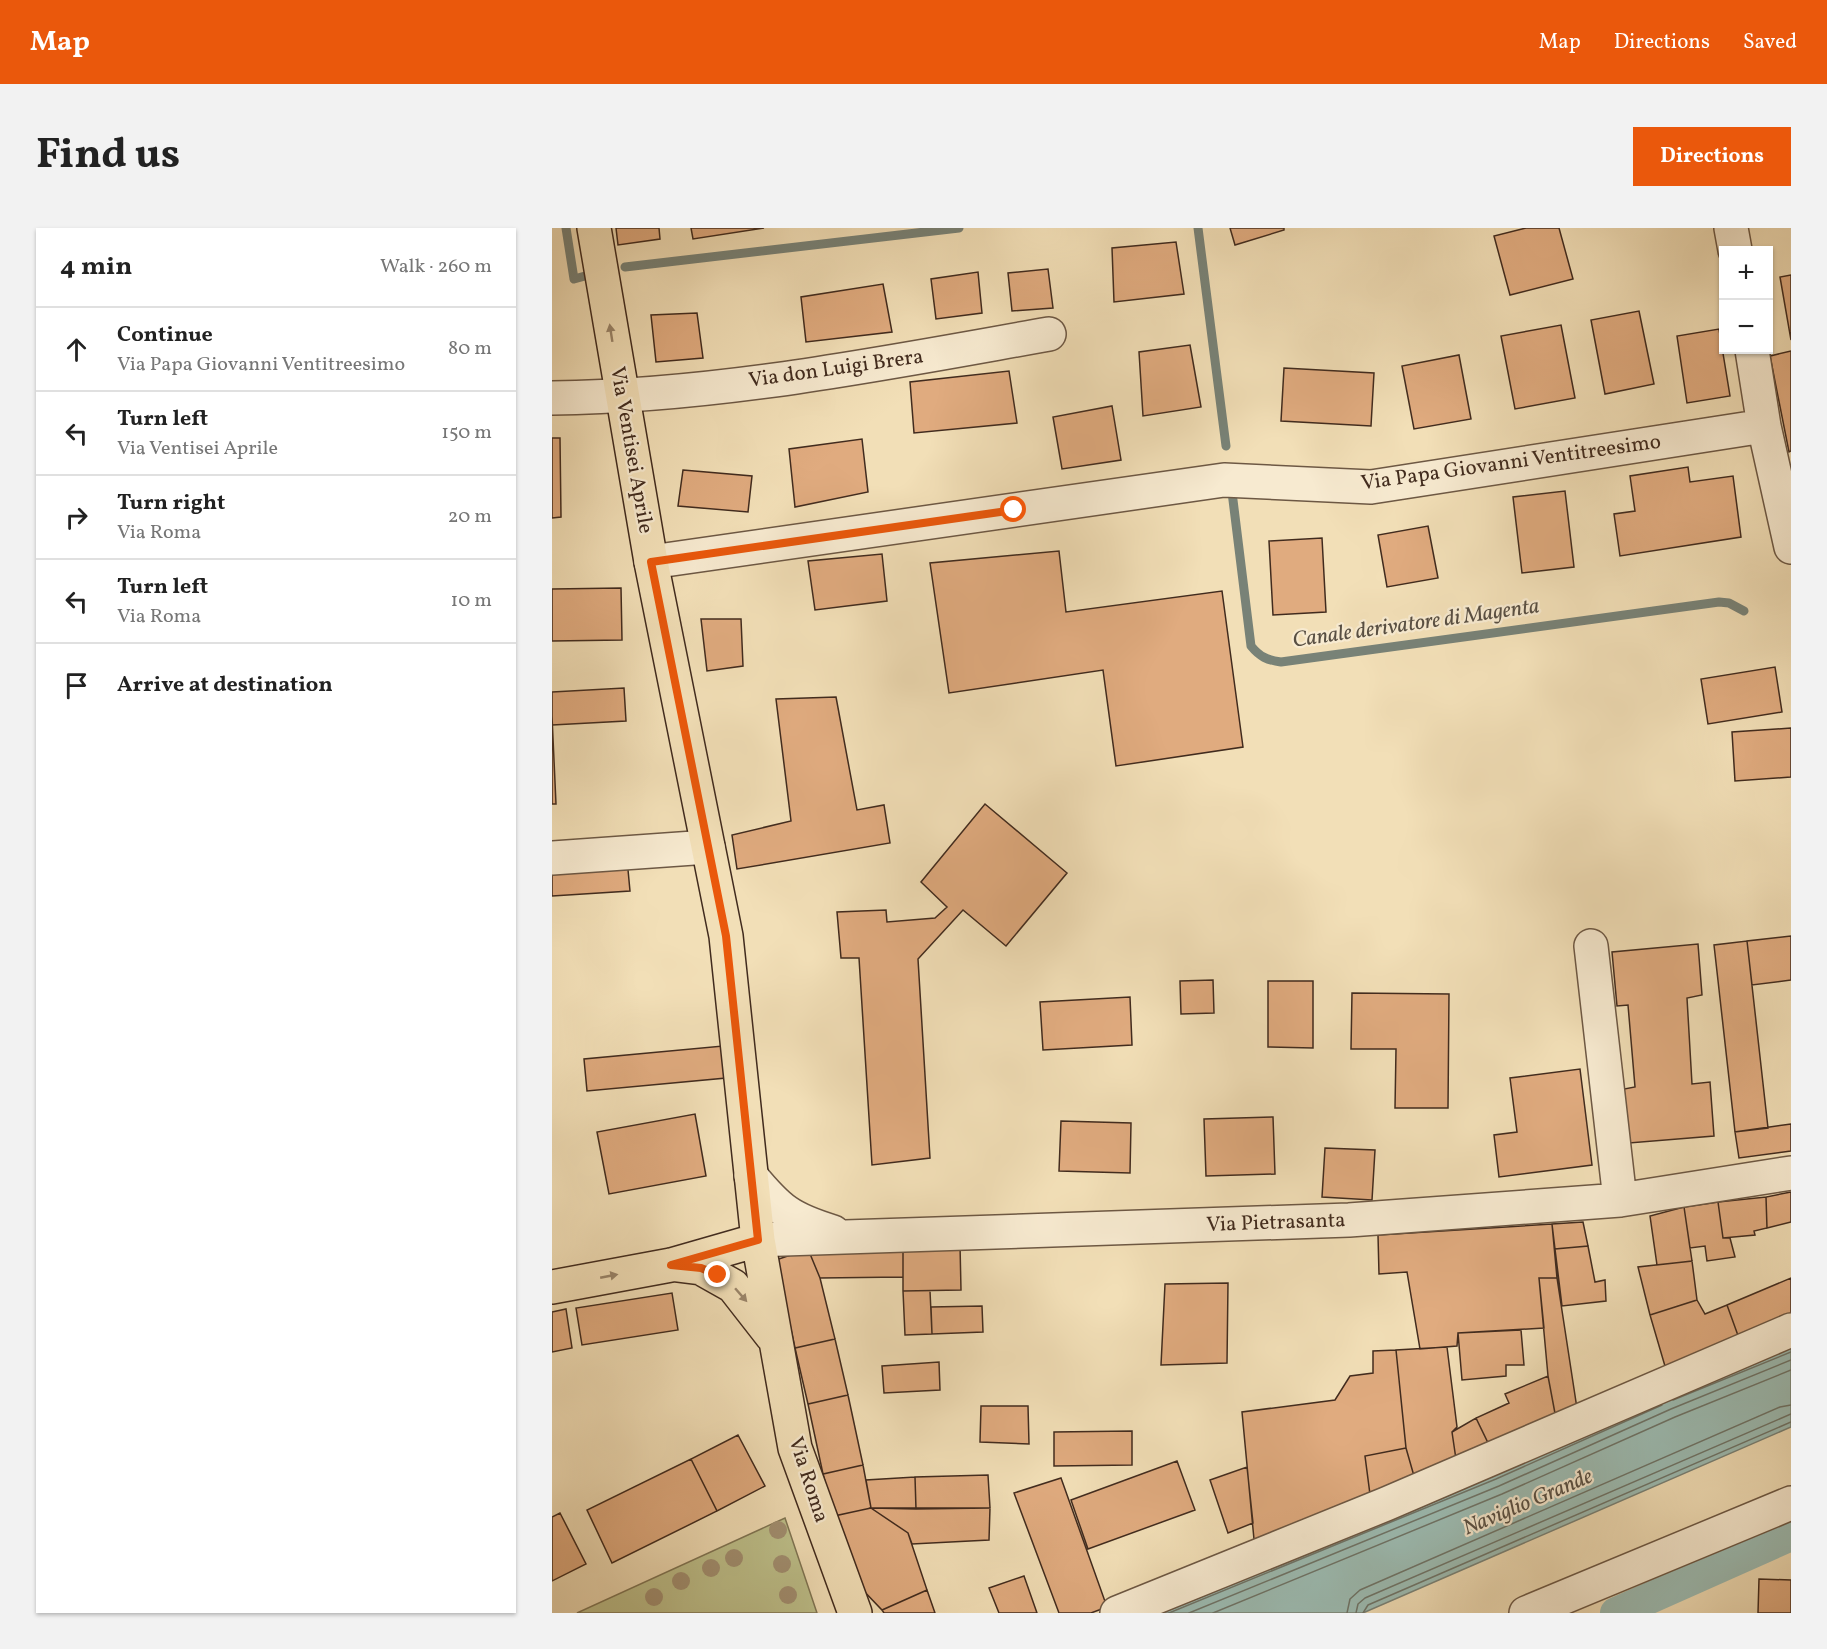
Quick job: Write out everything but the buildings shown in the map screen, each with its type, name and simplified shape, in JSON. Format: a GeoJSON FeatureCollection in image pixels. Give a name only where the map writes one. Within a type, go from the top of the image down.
{"type":"FeatureCollection","features":[{"type":"Feature","properties":{"kind":"main road","name":"Via Ventisei Aprile"},"geometry":{"type":"LineString","coordinates":[[594,228],[651,562],[726,936],[758,1240]]}},
{"type":"Feature","properties":{"kind":"main road","name":"Via Roma"},"geometry":{"type":"LineString","coordinates":[[552,1287],[671,1265],[758,1240],[795,1448],[855,1613]]}},
{"type":"Feature","properties":{"kind":"main road","name":"Via Roma"},"geometry":{"type":"LineString","coordinates":[[671,1265],[701,1268],[733,1286],[776,1343]]}},
{"type":"Feature","properties":{"kind":"street"},"geometry":{"type":"LineString","coordinates":[[1731,228],[1734,246]]}},
{"type":"Feature","properties":{"kind":"street","name":"Via don Luigi Brera"},"geometry":{"type":"LineString","coordinates":[[552,398],[622,397],[859,368],[1049,334]]}},
{"type":"Feature","properties":{"kind":"street"},"geometry":{"type":"LineString","coordinates":[[1753,354],[1764,426],[1791,548]]}},
{"type":"Feature","properties":{"kind":"street","name":"Via Papa Giovanni Ventitreesimo"},"geometry":{"type":"LineString","coordinates":[[651,562],[1224,480],[1371,487],[1764,426]]}},
{"type":"Feature","properties":{"kind":"street"},"geometry":{"type":"LineString","coordinates":[[552,858],[708,847]]}},
{"type":"Feature","properties":{"kind":"street"},"geometry":{"type":"LineString","coordinates":[[1591,946],[1620,1200]]}},
{"type":"Feature","properties":{"kind":"street","name":"Via Pietrasanta"},"geometry":{"type":"LineString","coordinates":[[758,1240],[1349,1220],[1620,1200],[1791,1173]]}},
{"type":"Feature","properties":{"kind":"street"},"geometry":{"type":"LineString","coordinates":[[751,1176],[778,1208],[811,1226],[849,1237]]}},
{"type":"Feature","properties":{"kind":"street"},"geometry":{"type":"LineString","coordinates":[[1117,1613],[1386,1504],[1791,1330]]}},
{"type":"Feature","properties":{"kind":"street"},"geometry":{"type":"LineString","coordinates":[[1526,1613],[1791,1503]]}},
{"type":"Feature","properties":{"kind":"green space"},"geometry":{"type":"Polygon","coordinates":[[[785,1518],[817,1613],[577,1613],[785,1518]]]}},
{"type":"Feature","properties":{"kind":"water","name":"Naviglio Grande"},"geometry":{"type":"Polygon","coordinates":[[[1791,1346],[1791,1427],[1363,1613],[1154,1613],[1791,1346]]]}},
{"type":"Feature","properties":{"kind":"waterway","name":"Canale derivatore di Magenta"},"geometry":{"type":"LineString","coordinates":[[566,228],[574,279],[585,276]]}},
{"type":"Feature","properties":{"kind":"waterway","name":"Canale derivatore di Magenta"},"geometry":{"type":"LineString","coordinates":[[625,267],[959,228]]}},
{"type":"Feature","properties":{"kind":"waterway","name":"Canale derivatore di Magenta"},"geometry":{"type":"LineString","coordinates":[[1198,228],[1226,446]]}},
{"type":"Feature","properties":{"kind":"waterway","name":"Canale derivatore di Magenta"},"geometry":{"type":"LineString","coordinates":[[1232,492],[1251,646],[1261,655],[1272,660],[1281,662],[1719,602],[1729,603],[1744,611]]}},
{"type":"Feature","properties":{"kind":"waterway"},"geometry":{"type":"LineString","coordinates":[[1616,1613],[1791,1535]]}},
{"type":"Feature","properties":{"kind":"route"},"geometry":{"type":"LineString","coordinates":[[718,1275],[701,1268],[671,1265],[758,1240],[726,936],[651,562],[1014,510]]}}]}
